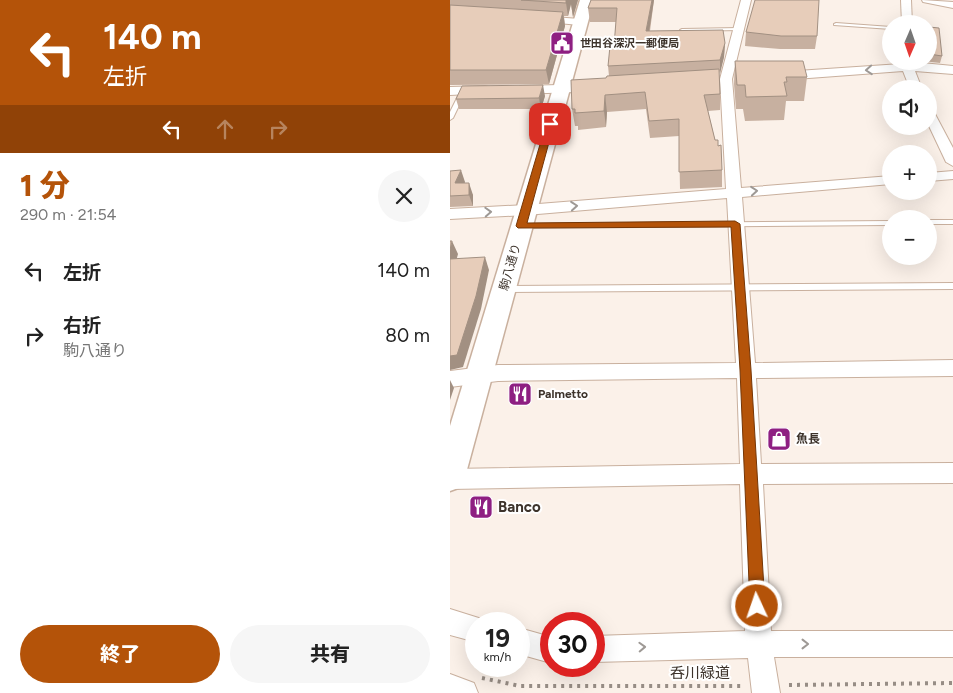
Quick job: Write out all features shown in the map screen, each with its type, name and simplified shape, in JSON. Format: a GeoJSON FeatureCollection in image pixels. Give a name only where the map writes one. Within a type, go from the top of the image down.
{"type":"FeatureCollection","features":[{"type":"Feature","properties":{"kind":"street","name":"駒八通り"},"geometry":{"type":"LineString","coordinates":[[450,478],[559,90],[587,0]]}},
{"type":"Feature","properties":{"kind":"street"},"geometry":{"type":"LineString","coordinates":[[746,0],[725,79],[746,370],[759,644],[765,689]]}},
{"type":"Feature","properties":{"kind":"street"},"geometry":{"type":"LineString","coordinates":[[906,0],[907,15]]}},
{"type":"Feature","properties":{"kind":"street"},"geometry":{"type":"LineString","coordinates":[[927,0],[953,5]]}},
{"type":"Feature","properties":{"kind":"street"},"geometry":{"type":"LineString","coordinates":[[524,18],[580,22]]}},
{"type":"Feature","properties":{"kind":"street"},"geometry":{"type":"LineString","coordinates":[[773,76],[882,66]]}},
{"type":"Feature","properties":{"kind":"street"},"geometry":{"type":"LineString","coordinates":[[938,68],[953,70]]}},
{"type":"Feature","properties":{"kind":"street"},"geometry":{"type":"LineString","coordinates":[[450,90],[559,90],[608,87]]}},
{"type":"Feature","properties":{"kind":"street"},"geometry":{"type":"LineString","coordinates":[[937,130],[953,162]]}},
{"type":"Feature","properties":{"kind":"street"},"geometry":{"type":"LineString","coordinates":[[937,176],[953,175]]}},
{"type":"Feature","properties":{"kind":"street"},"geometry":{"type":"LineString","coordinates":[[450,214],[523,218],[733,193],[882,181]]}},
{"type":"Feature","properties":{"kind":"street"},"geometry":{"type":"LineString","coordinates":[[450,379],[498,372],[953,368]]}},
{"type":"Feature","properties":{"kind":"street"},"geometry":{"type":"LineString","coordinates":[[450,478],[953,473]]}},
{"type":"Feature","properties":{"kind":"street"},"geometry":{"type":"LineString","coordinates":[[450,622],[465,626]]}},
{"type":"Feature","properties":{"kind":"street"},"geometry":{"type":"LineString","coordinates":[[605,649],[759,644],[953,644]]}},
{"type":"Feature","properties":{"kind":"lane"},"geometry":{"type":"LineString","coordinates":[[836,24],[882,27]]}},
{"type":"Feature","properties":{"kind":"lane"},"geometry":{"type":"LineString","coordinates":[[682,30],[739,29]]}},
{"type":"Feature","properties":{"kind":"lane"},"geometry":{"type":"LineString","coordinates":[[450,118],[463,90]]}},
{"type":"Feature","properties":{"kind":"lane"},"geometry":{"type":"LineString","coordinates":[[523,218],[735,224],[882,223]]}},
{"type":"Feature","properties":{"kind":"lane"},"geometry":{"type":"LineString","coordinates":[[937,222],[953,222]]}},
{"type":"Feature","properties":{"kind":"lane"},"geometry":{"type":"LineString","coordinates":[[503,290],[953,286]]}},
{"type":"Feature","properties":{"kind":"path","name":"呑川緑道"},"geometry":{"type":"LineString","coordinates":[[462,686],[765,689],[953,683]]}},
{"type":"Feature","properties":{"kind":"building"},"geometry":{"type":"Polygon","coordinates":[[[521,0],[566,0],[566,3],[521,0]]]}},
{"type":"Feature","properties":{"kind":"building"},"geometry":{"type":"Polygon","coordinates":[[[591,0],[652,0],[646,31],[723,30],[725,43],[720,60],[608,66],[610,46],[614,46],[617,8],[588,8],[591,0]]]}},
{"type":"Feature","properties":{"kind":"building"},"geometry":{"type":"Polygon","coordinates":[[[755,0],[819,0],[817,36],[781,36],[746,32],[755,0]]]}},
{"type":"Feature","properties":{"kind":"building"},"geometry":{"type":"Polygon","coordinates":[[[450,5],[563,12],[546,70],[450,70],[450,5]]]}},
{"type":"Feature","properties":{"kind":"building"},"geometry":{"type":"Polygon","coordinates":[[[938,28],[939,28],[942,56],[938,55],[938,28]]]}},
{"type":"Feature","properties":{"kind":"building"},"geometry":{"type":"Polygon","coordinates":[[[735,61],[803,61],[807,77],[786,77],[787,82],[784,82],[787,96],[746,97],[745,85],[737,85],[735,61]]]}},
{"type":"Feature","properties":{"kind":"building"},"geometry":{"type":"Polygon","coordinates":[[[719,69],[720,94],[704,95],[715,140],[718,140],[718,146],[721,145],[722,170],[679,172],[679,119],[649,121],[645,92],[605,95],[604,111],[575,113],[575,109],[572,109],[571,80],[719,69]]]}},
{"type":"Feature","properties":{"kind":"building"},"geometry":{"type":"Polygon","coordinates":[[[543,85],[539,98],[456,99],[462,86],[543,85]]]}},
{"type":"Feature","properties":{"kind":"building"},"geometry":{"type":"Polygon","coordinates":[[[461,170],[455,183],[469,183],[469,195],[450,196],[450,171],[461,170]]]}},
{"type":"Feature","properties":{"kind":"building"},"geometry":{"type":"Polygon","coordinates":[[[485,257],[476,296],[457,355],[450,356],[450,259],[485,257]]]}},
{"type":"Feature","properties":{"kind":"place","name":"世田谷深沢一郵便局"},"geometry":{"type":"Point","coordinates":[562,43]}},
{"type":"Feature","properties":{"kind":"place","name":"Palmetto"},"geometry":{"type":"Point","coordinates":[520,394]}},
{"type":"Feature","properties":{"kind":"place","name":"魚長"},"geometry":{"type":"Point","coordinates":[779,439]}},
{"type":"Feature","properties":{"kind":"place","name":"Banco"},"geometry":{"type":"Point","coordinates":[481,507]}},
{"type":"Feature","properties":{"kind":"route"},"geometry":{"type":"LineString","coordinates":[[550,124],[521,226],[735,224],[746,370],[757,606]]}}]}
